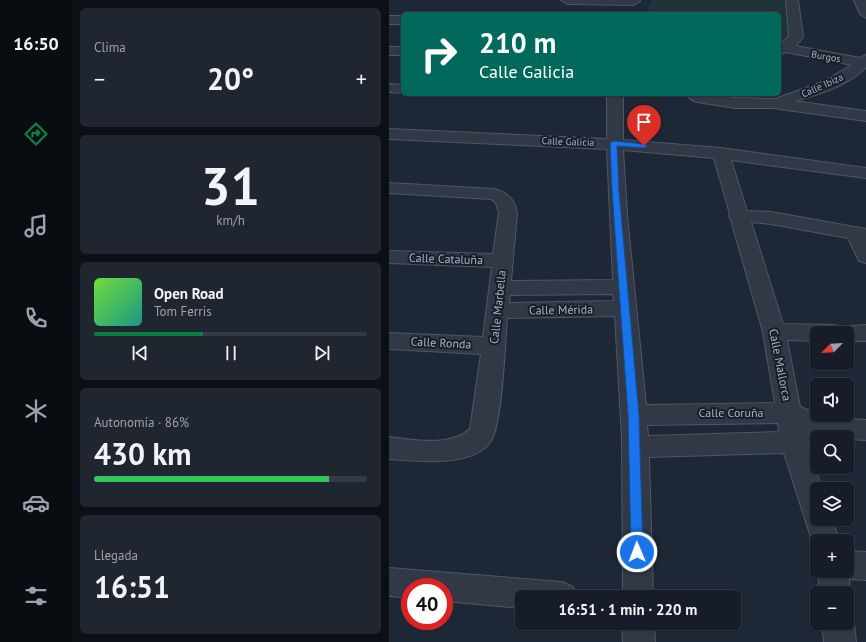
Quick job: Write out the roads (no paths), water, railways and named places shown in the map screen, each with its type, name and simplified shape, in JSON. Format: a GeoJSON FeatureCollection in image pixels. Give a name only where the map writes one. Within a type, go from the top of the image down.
{"type":"FeatureCollection","features":[{"type":"Feature","properties":{"kind":"street"},"geometry":{"type":"LineString","coordinates":[[563,2],[634,0],[632,12]]}},
{"type":"Feature","properties":{"kind":"street"},"geometry":{"type":"LineString","coordinates":[[785,48],[797,38],[792,0]]}},
{"type":"Feature","properties":{"kind":"street"},"geometry":{"type":"LineString","coordinates":[[389,20],[401,20]]}},
{"type":"Feature","properties":{"kind":"street","name":"Burgos"},"geometry":{"type":"LineString","coordinates":[[785,48],[865,61]]}},
{"type":"Feature","properties":{"kind":"street"},"geometry":{"type":"LineString","coordinates":[[389,51],[401,51]]}},
{"type":"Feature","properties":{"kind":"street","name":"Calle Ibiza"},"geometry":{"type":"LineString","coordinates":[[773,103],[798,96],[837,80],[865,61]]}},
{"type":"Feature","properties":{"kind":"street"},"geometry":{"type":"LineString","coordinates":[[389,88],[401,89]]}},
{"type":"Feature","properties":{"kind":"street"},"geometry":{"type":"LineString","coordinates":[[615,96],[614,143],[624,298],[634,415],[638,590]]}},
{"type":"Feature","properties":{"kind":"street","name":"Calle Ibiza"},"geometry":{"type":"LineString","coordinates":[[697,97],[736,102],[773,103],[866,116]]}},
{"type":"Feature","properties":{"kind":"street","name":"Calle Galicia"},"geometry":{"type":"LineString","coordinates":[[389,134],[614,143],[815,164],[866,173]]}},
{"type":"Feature","properties":{"kind":"street","name":"Calle Mallorca"},"geometry":{"type":"LineString","coordinates":[[721,154],[738,216],[774,332],[794,442],[810,493]]}},
{"type":"Feature","properties":{"kind":"street","name":"Calle Marbella"},"geometry":{"type":"LineString","coordinates":[[389,188],[485,193],[502,197],[507,206],[508,213],[494,346],[485,420],[481,435],[469,444],[439,451],[389,448]]}},
{"type":"Feature","properties":{"kind":"street"},"geometry":{"type":"LineString","coordinates":[[738,216],[771,218],[860,234],[866,258]]}},
{"type":"Feature","properties":{"kind":"street","name":"Calle Cataluña"},"geometry":{"type":"LineString","coordinates":[[389,257],[503,261]]}},
{"type":"Feature","properties":{"kind":"street","name":"Calle Mérida"},"geometry":{"type":"LineString","coordinates":[[501,288],[624,298]]}},
{"type":"Feature","properties":{"kind":"street","name":"Calle Mérida"},"geometry":{"type":"LineString","coordinates":[[497,311],[624,298]]}},
{"type":"Feature","properties":{"kind":"street"},"geometry":{"type":"LineString","coordinates":[[774,332],[810,333]]}},
{"type":"Feature","properties":{"kind":"street"},"geometry":{"type":"LineString","coordinates":[[854,333],[866,334]]}},
{"type":"Feature","properties":{"kind":"street","name":"Calle Ronda"},"geometry":{"type":"LineString","coordinates":[[389,341],[494,346]]}},
{"type":"Feature","properties":{"kind":"street","name":"Calle Coruña"},"geometry":{"type":"LineString","coordinates":[[634,415],[789,413],[825,428],[866,430]]}},
{"type":"Feature","properties":{"kind":"street","name":"Calle Coruña"},"geometry":{"type":"LineString","coordinates":[[635,447],[794,442],[825,428]]}},
{"type":"Feature","properties":{"kind":"street"},"geometry":{"type":"LineString","coordinates":[[854,565],[866,566]]}},
{"type":"Feature","properties":{"kind":"street"},"geometry":{"type":"LineString","coordinates":[[389,582],[515,593]]}},
{"type":"Feature","properties":{"kind":"street"},"geometry":{"type":"LineString","coordinates":[[638,630],[639,642]]}},
{"type":"Feature","properties":{"kind":"street"},"geometry":{"type":"LineString","coordinates":[[838,630],[839,642]]}}]}
